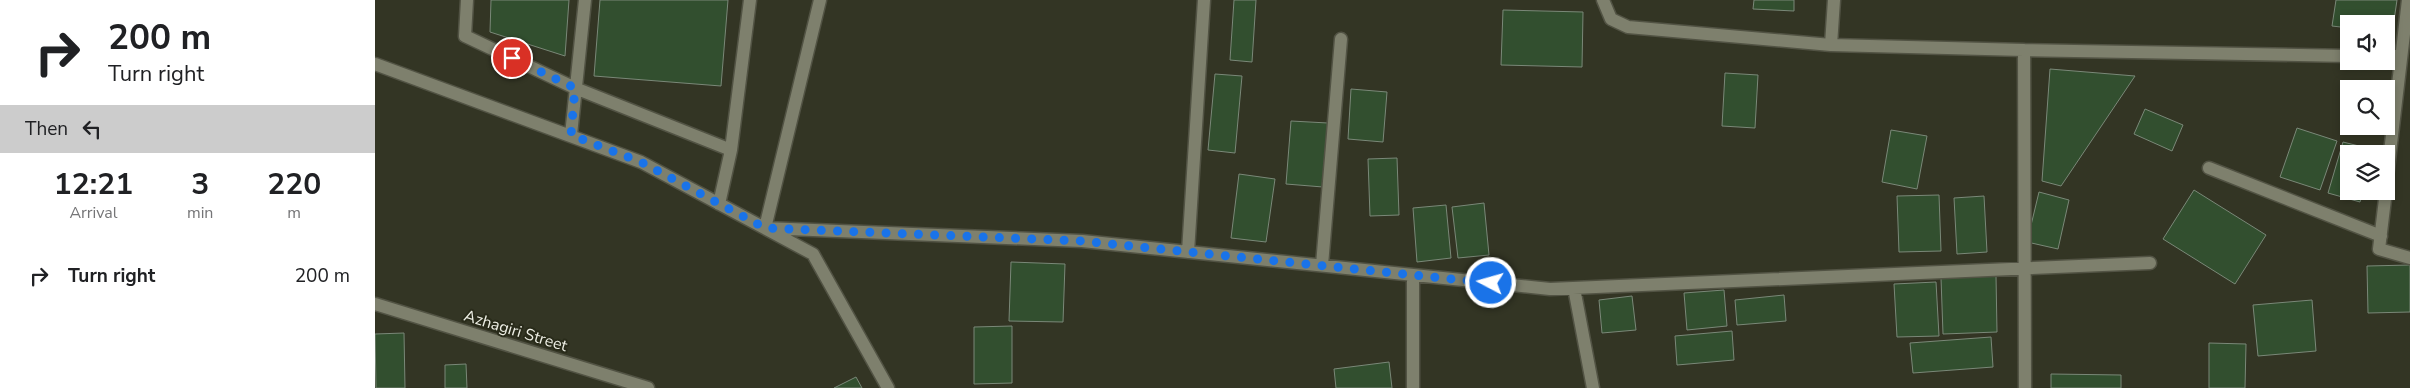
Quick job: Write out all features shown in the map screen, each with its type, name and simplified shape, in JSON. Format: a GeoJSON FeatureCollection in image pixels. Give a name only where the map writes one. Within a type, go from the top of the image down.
{"type":"FeatureCollection","features":[{"type":"Feature","properties":{"kind":"street"},"geometry":{"type":"LineString","coordinates":[[467,0],[465,36],[575,88],[731,150]]}},
{"type":"Feature","properties":{"kind":"street"},"geometry":{"type":"LineString","coordinates":[[571,135],[585,0]]}},
{"type":"Feature","properties":{"kind":"street"},"geometry":{"type":"LineString","coordinates":[[719,204],[731,150],[750,0]]}},
{"type":"Feature","properties":{"kind":"street"},"geometry":{"type":"LineString","coordinates":[[765,228],[820,0]]}},
{"type":"Feature","properties":{"kind":"street"},"geometry":{"type":"LineString","coordinates":[[1188,252],[1204,0]]}},
{"type":"Feature","properties":{"kind":"street"},"geometry":{"type":"LineString","coordinates":[[1603,0],[1611,19],[1627,27],[1831,45],[2340,56]]}},
{"type":"Feature","properties":{"kind":"street"},"geometry":{"type":"LineString","coordinates":[[1831,45],[1834,0]]}},
{"type":"Feature","properties":{"kind":"street"},"geometry":{"type":"LineString","coordinates":[[2391,145],[2408,0]]}},
{"type":"Feature","properties":{"kind":"street"},"geometry":{"type":"LineString","coordinates":[[1322,265],[1341,39]]}},
{"type":"Feature","properties":{"kind":"street"},"geometry":{"type":"LineString","coordinates":[[2025,50],[2025,388]]}},
{"type":"Feature","properties":{"kind":"street"},"geometry":{"type":"LineString","coordinates":[[2395,56],[2401,56]]}},
{"type":"Feature","properties":{"kind":"street"},"geometry":{"type":"LineString","coordinates":[[375,64],[641,162],[813,254],[888,388]]}},
{"type":"Feature","properties":{"kind":"street"},"geometry":{"type":"LineString","coordinates":[[2209,168],[2381,236]]}},
{"type":"Feature","properties":{"kind":"street"},"geometry":{"type":"LineString","coordinates":[[2385,200],[2379,250],[2410,258]]}},
{"type":"Feature","properties":{"kind":"street"},"geometry":{"type":"LineString","coordinates":[[765,228],[1082,241],[1550,289],[2150,263]]}},
{"type":"Feature","properties":{"kind":"street"},"geometry":{"type":"LineString","coordinates":[[1413,275],[1413,388]]}},
{"type":"Feature","properties":{"kind":"street"},"geometry":{"type":"LineString","coordinates":[[1574,288],[1593,388]]}},
{"type":"Feature","properties":{"kind":"street","name":"Azhagiri Street"},"geometry":{"type":"LineString","coordinates":[[375,304],[648,388]]}},
{"type":"Feature","properties":{"kind":"building"},"geometry":{"type":"Polygon","coordinates":[[[491,0],[569,0],[565,56],[490,32],[491,0]]]}},
{"type":"Feature","properties":{"kind":"building"},"geometry":{"type":"Polygon","coordinates":[[[600,0],[728,0],[721,86],[594,76],[600,0]]]}},
{"type":"Feature","properties":{"kind":"building"},"geometry":{"type":"Polygon","coordinates":[[[1234,0],[1256,0],[1252,62],[1230,60],[1234,0]]]}},
{"type":"Feature","properties":{"kind":"building"},"geometry":{"type":"Polygon","coordinates":[[[1754,0],[1794,0],[1794,11],[1753,9],[1754,0]]]}},
{"type":"Feature","properties":{"kind":"building"},"geometry":{"type":"Polygon","coordinates":[[[2336,0],[2397,0],[2395,15],[2340,15],[2340,27],[2332,26],[2336,0]]]}},
{"type":"Feature","properties":{"kind":"building"},"geometry":{"type":"Polygon","coordinates":[[[1503,10],[1583,12],[1582,67],[1501,65],[1503,10]]]}},
{"type":"Feature","properties":{"kind":"building"},"geometry":{"type":"Polygon","coordinates":[[[2050,69],[2135,76],[2061,186],[2042,181],[2050,69]]]}},
{"type":"Feature","properties":{"kind":"building"},"geometry":{"type":"Polygon","coordinates":[[[1725,73],[1758,75],[1755,128],[1722,126],[1725,73]]]}},
{"type":"Feature","properties":{"kind":"building"},"geometry":{"type":"Polygon","coordinates":[[[1215,74],[1242,76],[1235,153],[1208,150],[1215,74]]]}},
{"type":"Feature","properties":{"kind":"building"},"geometry":{"type":"Polygon","coordinates":[[[1351,89],[1387,92],[1383,142],[1348,139],[1351,89]]]}},
{"type":"Feature","properties":{"kind":"building"},"geometry":{"type":"Polygon","coordinates":[[[2145,109],[2183,125],[2172,151],[2134,134],[2145,109]]]}},
{"type":"Feature","properties":{"kind":"building"},"geometry":{"type":"Polygon","coordinates":[[[1291,121],[1328,123],[1323,187],[1286,184],[1291,121]]]}},
{"type":"Feature","properties":{"kind":"building"},"geometry":{"type":"Polygon","coordinates":[[[2297,128],[2337,141],[2320,190],[2280,177],[2297,128]]]}},
{"type":"Feature","properties":{"kind":"building"},"geometry":{"type":"Polygon","coordinates":[[[1891,130],[1927,136],[1917,189],[1882,182],[1891,130]]]}},
{"type":"Feature","properties":{"kind":"building"},"geometry":{"type":"Polygon","coordinates":[[[2343,142],[2355,145],[2342,145],[2343,142]]]}},
{"type":"Feature","properties":{"kind":"building"},"geometry":{"type":"Polygon","coordinates":[[[2340,152],[2340,196],[2328,193],[2340,152]]]}},
{"type":"Feature","properties":{"kind":"building"},"geometry":{"type":"Polygon","coordinates":[[[1397,158],[1399,215],[1370,216],[1368,159],[1397,158]]]}},
{"type":"Feature","properties":{"kind":"building"},"geometry":{"type":"Polygon","coordinates":[[[1239,174],[1275,179],[1266,242],[1231,238],[1239,174]]]}},
{"type":"Feature","properties":{"kind":"building"},"geometry":{"type":"Polygon","coordinates":[[[2194,190],[2266,235],[2235,284],[2163,239],[2194,190]]]}},
{"type":"Feature","properties":{"kind":"building"},"geometry":{"type":"Polygon","coordinates":[[[2039,192],[2069,200],[2058,249],[2027,242],[2039,192]]]}},
{"type":"Feature","properties":{"kind":"building"},"geometry":{"type":"Polygon","coordinates":[[[1939,195],[1941,251],[1899,252],[1897,196],[1939,195]]]}},
{"type":"Feature","properties":{"kind":"building"},"geometry":{"type":"Polygon","coordinates":[[[1984,196],[1987,252],[1957,254],[1954,198],[1984,196]]]}},
{"type":"Feature","properties":{"kind":"building"},"geometry":{"type":"Polygon","coordinates":[[[1484,203],[1489,255],[1458,258],[1452,207],[1484,203]]]}},
{"type":"Feature","properties":{"kind":"building"},"geometry":{"type":"Polygon","coordinates":[[[1446,205],[1451,258],[1417,262],[1413,208],[1446,205]]]}},
{"type":"Feature","properties":{"kind":"building"},"geometry":{"type":"Polygon","coordinates":[[[1011,262],[1065,264],[1063,322],[1009,321],[1011,262]]]}},
{"type":"Feature","properties":{"kind":"building"},"geometry":{"type":"Polygon","coordinates":[[[2410,265],[2410,312],[2368,313],[2367,266],[2410,265]]]}},
{"type":"Feature","properties":{"kind":"building"},"geometry":{"type":"Polygon","coordinates":[[[1996,276],[1997,332],[1943,334],[1941,278],[1996,276]]]}},
{"type":"Feature","properties":{"kind":"building"},"geometry":{"type":"Polygon","coordinates":[[[1936,282],[1939,336],[1897,337],[1894,284],[1936,282]]]}},
{"type":"Feature","properties":{"kind":"building"},"geometry":{"type":"Polygon","coordinates":[[[1724,290],[1727,326],[1687,330],[1684,293],[1724,290]]]}},
{"type":"Feature","properties":{"kind":"building"},"geometry":{"type":"Polygon","coordinates":[[[1784,295],[1786,321],[1737,325],[1735,300],[1784,295]]]}},
{"type":"Feature","properties":{"kind":"building"},"geometry":{"type":"Polygon","coordinates":[[[1632,296],[1636,330],[1602,333],[1599,300],[1632,296]]]}},
{"type":"Feature","properties":{"kind":"building"},"geometry":{"type":"Polygon","coordinates":[[[2312,300],[2316,351],[2258,356],[2253,305],[2312,300]]]}},
{"type":"Feature","properties":{"kind":"building"},"geometry":{"type":"Polygon","coordinates":[[[1012,326],[1012,383],[974,384],[974,327],[1012,326]]]}},
{"type":"Feature","properties":{"kind":"building"},"geometry":{"type":"Polygon","coordinates":[[[1732,331],[1734,360],[1677,365],[1675,336],[1732,331]]]}},
{"type":"Feature","properties":{"kind":"building"},"geometry":{"type":"Polygon","coordinates":[[[404,333],[405,388],[376,388],[375,334],[404,333]]]}},
{"type":"Feature","properties":{"kind":"building"},"geometry":{"type":"Polygon","coordinates":[[[1991,337],[1993,367],[1913,373],[1910,343],[1991,337]]]}},
{"type":"Feature","properties":{"kind":"building"},"geometry":{"type":"Polygon","coordinates":[[[2209,343],[2246,344],[2245,388],[2209,388],[2209,343]]]}},
{"type":"Feature","properties":{"kind":"building"},"geometry":{"type":"Polygon","coordinates":[[[1389,362],[1392,388],[1336,388],[1334,369],[1389,362]]]}},
{"type":"Feature","properties":{"kind":"building"},"geometry":{"type":"Polygon","coordinates":[[[466,364],[467,388],[445,388],[445,365],[466,364]]]}},
{"type":"Feature","properties":{"kind":"building"},"geometry":{"type":"Polygon","coordinates":[[[2051,374],[2121,375],[2121,388],[2051,388],[2051,374]]]}},
{"type":"Feature","properties":{"kind":"building"},"geometry":{"type":"Polygon","coordinates":[[[856,377],[862,388],[834,388],[856,377]]]}},
{"type":"Feature","properties":{"kind":"route"},"geometry":{"type":"LineString","coordinates":[[512,58],[575,88],[571,135],[641,162],[765,228],[1082,241],[1491,283]]}}]}
